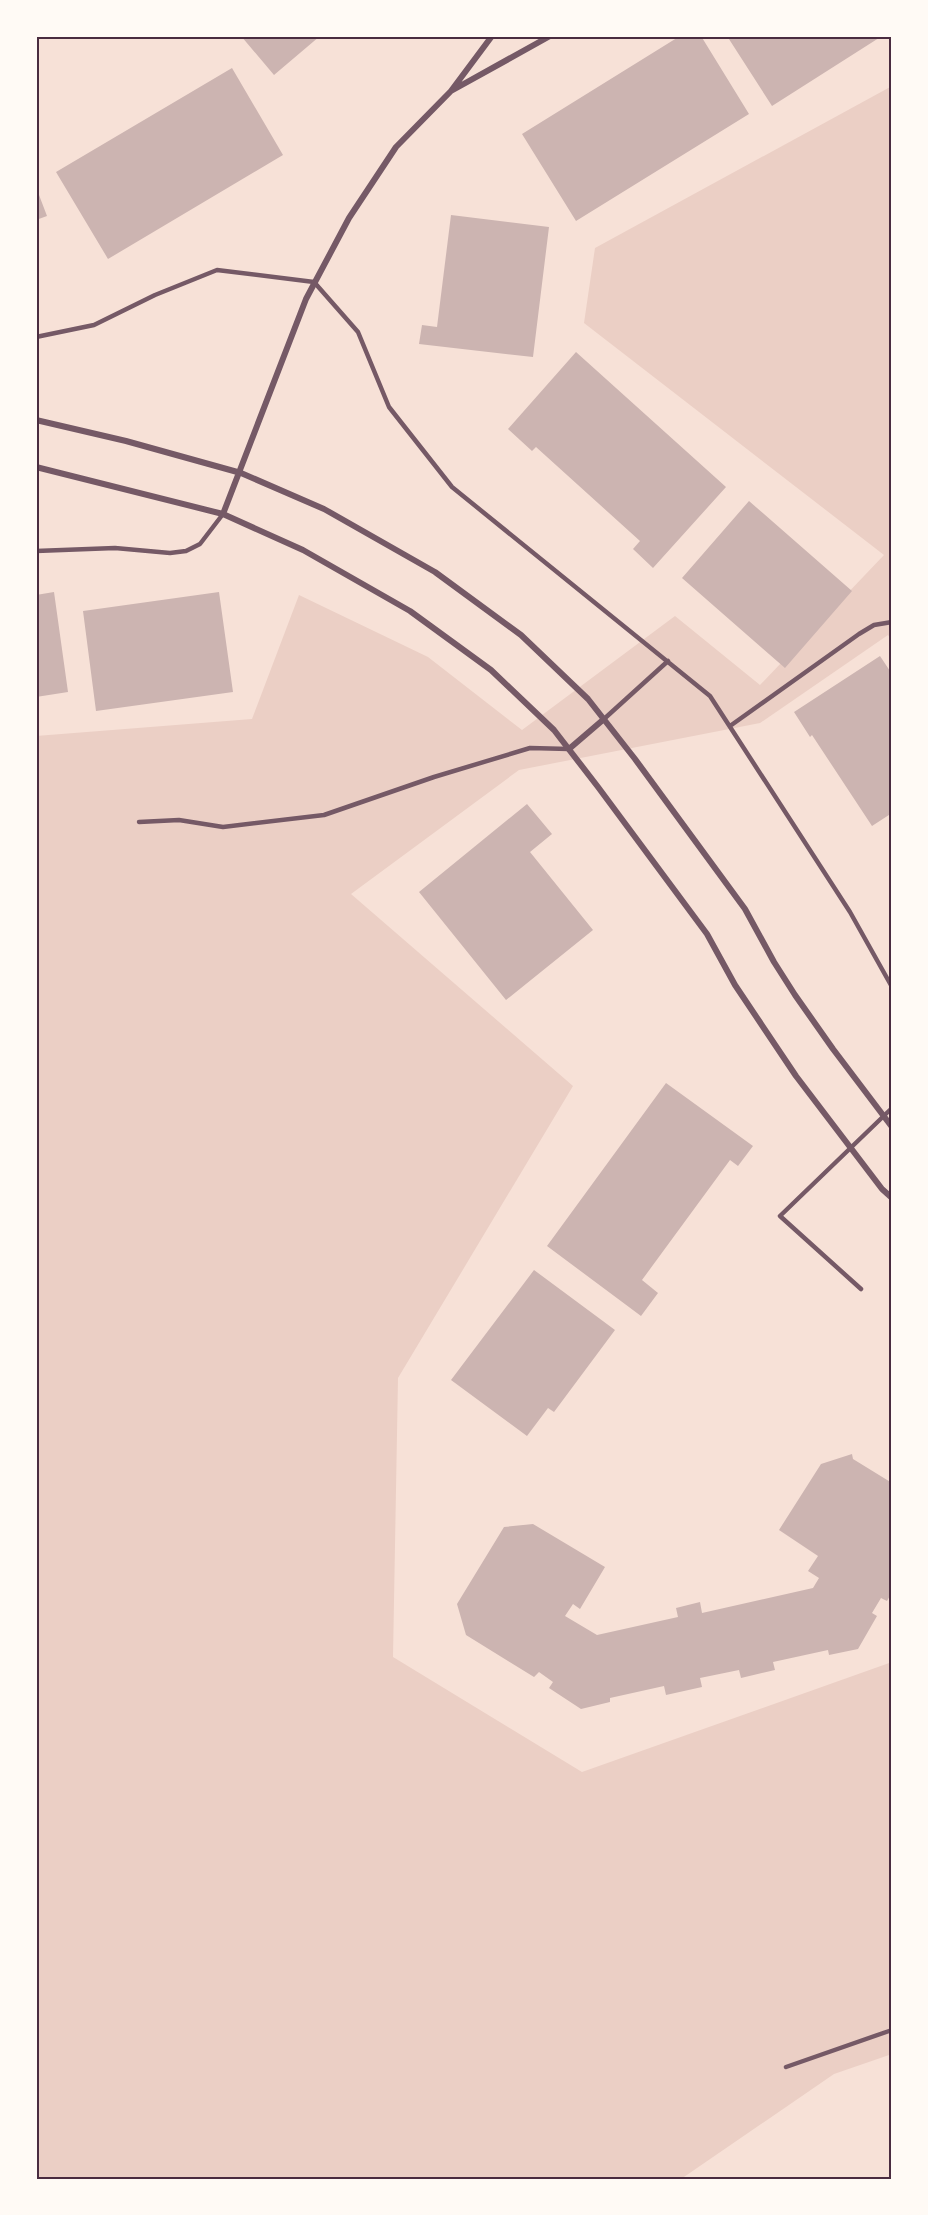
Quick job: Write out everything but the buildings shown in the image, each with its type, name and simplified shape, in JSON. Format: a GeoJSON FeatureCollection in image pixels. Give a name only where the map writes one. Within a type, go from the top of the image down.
{"type":"FeatureCollection","features":[{"type":"Feature","properties":{"kind":"street"},"geometry":{"type":"LineString","coordinates":[[223,514],[314,282],[349,218],[396,147],[451,91],[492,36]]}},
{"type":"Feature","properties":{"kind":"street"},"geometry":{"type":"LineString","coordinates":[[451,91],[550,36]]}},
{"type":"Feature","properties":{"kind":"street"},"geometry":{"type":"LineString","coordinates":[[36,420],[126,441],[241,473],[324,509],[435,572],[520,635],[588,699],[604,719],[745,909],[795,995],[892,1126]]}},
{"type":"Feature","properties":{"kind":"street"},"geometry":{"type":"LineString","coordinates":[[36,467],[223,514],[303,550],[410,611],[491,670],[554,730],[569,749],[707,934],[757,1020],[796,1076],[882,1189],[892,1198]]}},
{"type":"Feature","properties":{"kind":"street"},"geometry":{"type":"LineString","coordinates":[[569,749],[604,719]]}},
{"type":"Feature","properties":{"kind":"lane"},"geometry":{"type":"LineString","coordinates":[[36,337],[94,325],[155,295],[218,270],[314,282],[358,332],[388,407],[452,487],[710,696],[850,912],[892,987]]}},
{"type":"Feature","properties":{"kind":"lane"},"geometry":{"type":"LineString","coordinates":[[36,551],[115,548],[170,553],[186,551],[200,544],[223,514]]}},
{"type":"Feature","properties":{"kind":"lane"},"geometry":{"type":"LineString","coordinates":[[730,726],[874,625],[892,622]]}},
{"type":"Feature","properties":{"kind":"lane"},"geometry":{"type":"LineString","coordinates":[[604,719],[668,661]]}},
{"type":"Feature","properties":{"kind":"lane"},"geometry":{"type":"LineString","coordinates":[[139,822],[179,820],[223,827],[324,815],[434,777],[530,748],[569,749]]}},
{"type":"Feature","properties":{"kind":"lane"},"geometry":{"type":"LineString","coordinates":[[861,1289],[780,1216],[892,1108]]}},
{"type":"Feature","properties":{"kind":"lane"},"geometry":{"type":"LineString","coordinates":[[786,2067],[892,2030]]}},
{"type":"Feature","properties":{"kind":"shaded area"},"geometry":{"type":"Polygon","coordinates":[[[892,86],[892,641],[888,635],[760,723],[519,770],[351,894],[573,1086],[398,1378],[393,1657],[582,1772],[892,1662],[892,2054],[834,2074],[681,2179],[36,2179],[36,736],[252,719],[299,595],[428,657],[522,730],[675,616],[760,685],[884,555],[584,323],[595,248],[892,86]]]}}]}
